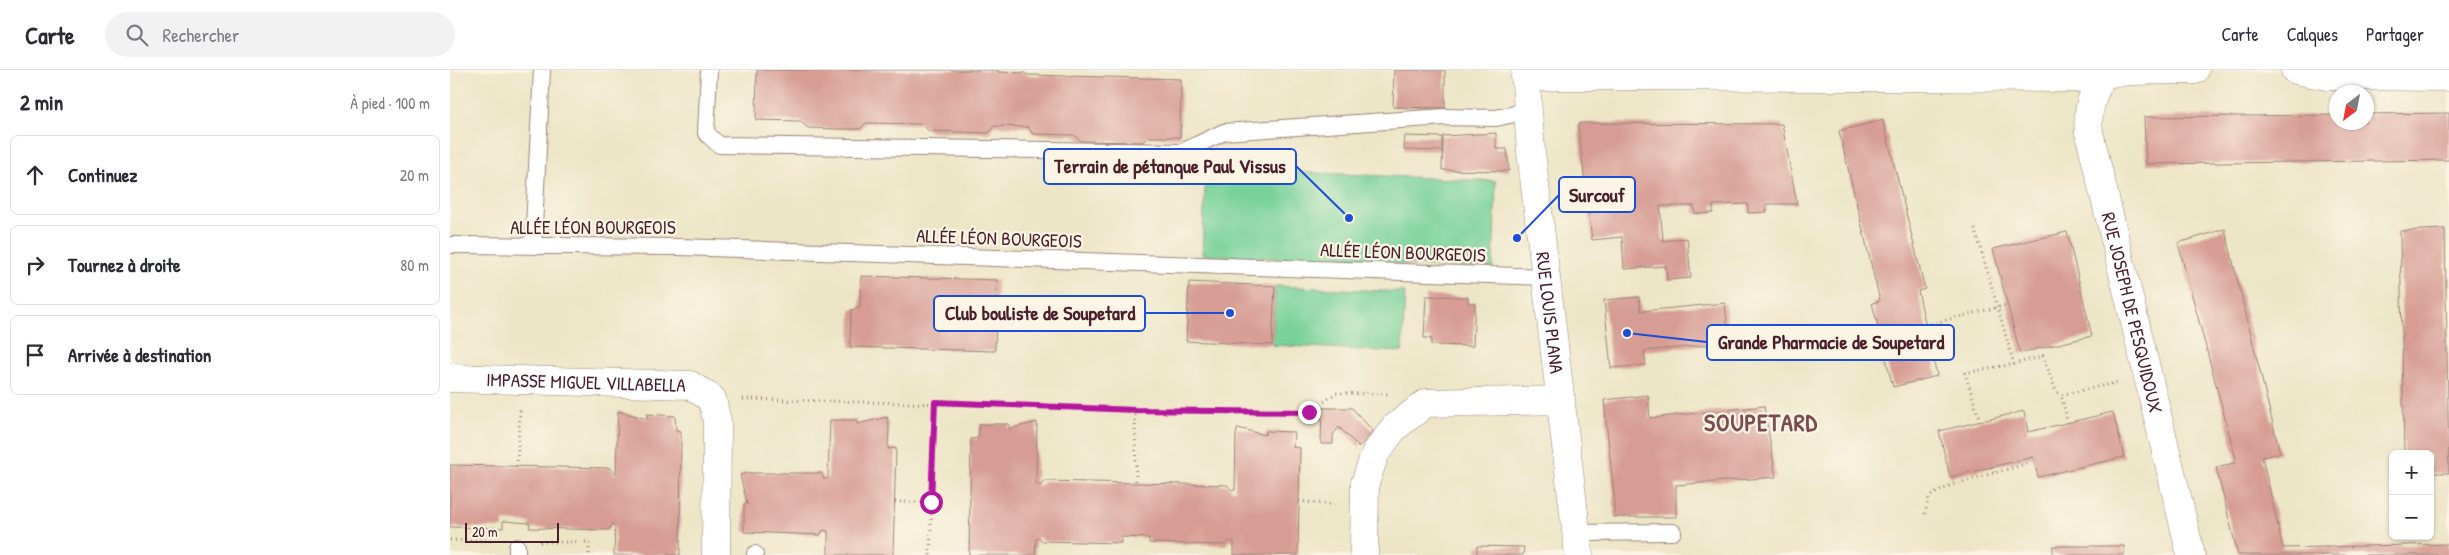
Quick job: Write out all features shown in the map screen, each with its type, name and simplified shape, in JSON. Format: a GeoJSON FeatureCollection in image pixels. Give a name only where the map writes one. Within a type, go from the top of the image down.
{"type":"FeatureCollection","features":[{"type":"Feature","properties":{"kind":"street"},"geometry":{"type":"LineString","coordinates":[[1525,74],[1564,76],[2076,78],[2104,71],[2195,70]]}},
{"type":"Feature","properties":{"kind":"street"},"geometry":{"type":"LineString","coordinates":[[2294,70],[2327,73],[2449,77]]}},
{"type":"Feature","properties":{"kind":"street","name":"RUE JOSEPH DE PESQUIDOUX"},"geometry":{"type":"LineString","coordinates":[[2104,71],[2089,103],[2087,116],[2089,132],[2191,555]]}},
{"type":"Feature","properties":{"kind":"street","name":"RUE LOUIS PLANA"},"geometry":{"type":"LineString","coordinates":[[1525,74],[1577,544]]}},
{"type":"Feature","properties":{"kind":"street","name":"IMPASSE MIGUEL VILLABELLA"},"geometry":{"type":"LineString","coordinates":[[450,378],[690,385],[712,398],[717,421],[716,555]]}},
{"type":"Feature","properties":{"kind":"street"},"geometry":{"type":"LineString","coordinates":[[1364,555],[1365,483],[1375,454],[1394,428],[1426,403],[1560,400]]}},
{"type":"Feature","properties":{"kind":"lane"},"geometry":{"type":"LineString","coordinates":[[533,246],[542,70]]}},
{"type":"Feature","properties":{"kind":"lane"},"geometry":{"type":"LineString","coordinates":[[709,70],[706,133],[719,145],[1182,152],[1224,132],[1445,117],[1496,118],[1528,111]]}},
{"type":"Feature","properties":{"kind":"lane","name":"ALLÉE LÉON BOURGEOIS"},"geometry":{"type":"LineString","coordinates":[[450,245],[680,247],[1546,277]]}},
{"type":"Feature","properties":{"kind":"lane"},"geometry":{"type":"LineString","coordinates":[[1577,544],[1673,532]]}},
{"type":"Feature","properties":{"kind":"path"},"geometry":{"type":"LineString","coordinates":[[1975,229],[2014,364]]}},
{"type":"Feature","properties":{"kind":"path"},"geometry":{"type":"LineString","coordinates":[[1926,326],[2007,305]]}},
{"type":"Feature","properties":{"kind":"path"},"geometry":{"type":"LineString","coordinates":[[1980,421],[1965,373],[2014,364],[2043,356],[2056,391],[2061,396],[2068,423]]}},
{"type":"Feature","properties":{"kind":"path"},"geometry":{"type":"LineString","coordinates":[[2061,396],[2147,375]]}},
{"type":"Feature","properties":{"kind":"path"},"geometry":{"type":"LineString","coordinates":[[517,466],[521,380]]}},
{"type":"Feature","properties":{"kind":"path"},"geometry":{"type":"LineString","coordinates":[[712,398],[935,402],[1135,410],[1309,412],[1336,393],[1393,394],[1412,414]]}},
{"type":"Feature","properties":{"kind":"path"},"geometry":{"type":"LineString","coordinates":[[930,555],[935,402]]}},
{"type":"Feature","properties":{"kind":"path"},"geometry":{"type":"LineString","coordinates":[[1135,410],[1136,483]]}},
{"type":"Feature","properties":{"kind":"path"},"geometry":{"type":"LineString","coordinates":[[1925,514],[1929,497],[1951,484],[2030,463]]}},
{"type":"Feature","properties":{"kind":"path"},"geometry":{"type":"LineString","coordinates":[[1991,466],[1994,473]]}},
{"type":"Feature","properties":{"kind":"path"},"geometry":{"type":"LineString","coordinates":[[1299,501],[1365,508]]}},
{"type":"Feature","properties":{"kind":"path"},"geometry":{"type":"LineString","coordinates":[[895,502],[931,502]]}},
{"type":"Feature","properties":{"kind":"green space"},"geometry":{"type":"Polygon","coordinates":[[[1206,168],[1496,181],[1493,268],[1202,255],[1206,168]]]}},
{"type":"Feature","properties":{"kind":"green space"},"geometry":{"type":"Polygon","coordinates":[[[1275,286],[1405,292],[1402,352],[1272,345],[1275,286]]]}},
{"type":"Feature","properties":{"kind":"building"},"geometry":{"type":"Polygon","coordinates":[[[757,70],[998,70],[998,72],[1025,73],[1027,75],[1181,79],[1180,137],[1148,137],[1143,142],[1081,141],[1074,135],[1033,134],[1028,127],[994,126],[989,133],[929,131],[922,124],[866,123],[860,129],[836,129],[808,128],[800,121],[756,120],[757,70]]]}},
{"type":"Feature","properties":{"kind":"building"},"geometry":{"type":"Polygon","coordinates":[[[1394,70],[1445,70],[1445,108],[1393,107],[1394,70]]]}},
{"type":"Feature","properties":{"kind":"building"},"geometry":{"type":"Polygon","coordinates":[[[2449,113],[2449,160],[2146,164],[2144,117],[2329,115],[2329,130],[2374,130],[2374,114],[2449,113]]]}},
{"type":"Feature","properties":{"kind":"building"},"geometry":{"type":"Polygon","coordinates":[[[1883,120],[1925,289],[1918,291],[1937,376],[1893,387],[1872,303],[1880,301],[1839,131],[1883,120]]]}},
{"type":"Feature","properties":{"kind":"building"},"geometry":{"type":"Polygon","coordinates":[[[1580,123],[1782,124],[1797,204],[1766,204],[1767,212],[1748,213],[1748,204],[1713,205],[1713,213],[1695,214],[1694,206],[1660,206],[1663,241],[1687,238],[1691,278],[1667,280],[1666,266],[1624,269],[1622,237],[1592,240],[1578,126],[1580,123]]]}},
{"type":"Feature","properties":{"kind":"building"},"geometry":{"type":"Polygon","coordinates":[[[1496,133],[1496,149],[1507,149],[1509,171],[1442,170],[1443,136],[1496,133]]]}},
{"type":"Feature","properties":{"kind":"building"},"geometry":{"type":"Polygon","coordinates":[[[1405,136],[1442,137],[1442,151],[1404,150],[1405,136]]]}},
{"type":"Feature","properties":{"kind":"building"},"geometry":{"type":"Polygon","coordinates":[[[2225,229],[2280,453],[2262,457],[2283,548],[2449,544],[2449,555],[2238,555],[2216,467],[2234,463],[2236,459],[2178,243],[2225,229]]]}},
{"type":"Feature","properties":{"kind":"building"},"geometry":{"type":"Polygon","coordinates":[[[2445,229],[2449,473],[2434,473],[2434,450],[2404,450],[2400,231],[2445,229]]]}},
{"type":"Feature","properties":{"kind":"building"},"geometry":{"type":"Polygon","coordinates":[[[2067,232],[2092,336],[2020,353],[1993,249],[2067,232]]]}},
{"type":"Feature","properties":{"kind":"building"},"geometry":{"type":"Polygon","coordinates":[[[861,276],[997,280],[995,351],[850,347],[851,310],[860,308],[861,276]]]}},
{"type":"Feature","properties":{"kind":"building"},"geometry":{"type":"Polygon","coordinates":[[[1189,282],[1275,286],[1272,345],[1186,341],[1189,282]]]}},
{"type":"Feature","properties":{"kind":"building"},"geometry":{"type":"Polygon","coordinates":[[[1426,296],[1468,297],[1468,303],[1475,303],[1473,346],[1431,345],[1431,338],[1424,338],[1426,296]]]}},
{"type":"Feature","properties":{"kind":"building"},"geometry":{"type":"Polygon","coordinates":[[[1639,297],[1641,311],[1725,303],[1729,343],[1644,351],[1646,365],[1611,368],[1604,300],[1639,297]]]}},
{"type":"Feature","properties":{"kind":"building"},"geometry":{"type":"Polygon","coordinates":[[[1648,395],[1650,418],[1764,406],[1776,477],[1676,485],[1676,517],[1614,517],[1614,496],[1604,400],[1648,395]]]}},
{"type":"Feature","properties":{"kind":"building"},"geometry":{"type":"Polygon","coordinates":[[[1322,408],[1352,408],[1373,431],[1359,447],[1339,427],[1333,435],[1333,444],[1321,444],[1322,408]]]}},
{"type":"Feature","properties":{"kind":"building"},"geometry":{"type":"Polygon","coordinates":[[[618,411],[647,419],[647,414],[675,416],[676,430],[681,431],[680,555],[614,555],[615,526],[613,524],[608,530],[529,528],[530,523],[503,521],[503,528],[450,527],[450,465],[610,468],[614,474],[616,473],[618,411]]]}},
{"type":"Feature","properties":{"kind":"building"},"geometry":{"type":"Polygon","coordinates":[[[2024,411],[2028,432],[2113,412],[2124,457],[2038,477],[2033,457],[1950,477],[1939,431],[2024,411]]]}},
{"type":"Feature","properties":{"kind":"building"},"geometry":{"type":"Polygon","coordinates":[[[887,417],[889,427],[888,449],[896,448],[893,555],[828,555],[828,531],[823,530],[820,535],[744,532],[744,504],[747,504],[740,475],[747,473],[821,473],[824,479],[828,478],[830,420],[857,420],[857,424],[887,417]]]}},
{"type":"Feature","properties":{"kind":"building"},"geometry":{"type":"Polygon","coordinates":[[[1037,422],[1036,483],[1040,486],[1045,481],[1227,485],[1232,490],[1235,490],[1236,434],[1238,428],[1265,435],[1266,431],[1294,432],[1293,447],[1300,448],[1298,555],[1234,555],[1234,542],[1229,541],[1226,545],[1149,543],[1149,538],[1121,537],[1121,543],[1042,541],[1039,537],[1036,539],[1035,555],[969,555],[971,439],[978,438],[980,424],[1009,424],[1009,429],[1037,422]]]}},
{"type":"Feature","properties":{"kind":"building"},"geometry":{"type":"Polygon","coordinates":[[[1477,546],[1524,547],[1523,555],[1477,555],[1477,546]]]}},
{"type":"Feature","properties":{"kind":"building"},"geometry":{"type":"Polygon","coordinates":[[[2053,546],[2124,546],[2124,555],[2053,555],[2053,546]]]}},
{"type":"Feature","properties":{"kind":"place","name":"Terrain de pétanque Paul Vissus"},"geometry":{"type":"Point","coordinates":[1349,218]}},
{"type":"Feature","properties":{"kind":"place","name":"Surcouf"},"geometry":{"type":"Point","coordinates":[1517,238]}},
{"type":"Feature","properties":{"kind":"place","name":"Club bouliste de Soupetard"},"geometry":{"type":"Point","coordinates":[1230,313]}},
{"type":"Feature","properties":{"kind":"place","name":"Grande Pharmacie de Soupetard"},"geometry":{"type":"Point","coordinates":[1627,333]}},
{"type":"Feature","properties":{"kind":"district","name":"SOUPETARD"},"geometry":{"type":"Point","coordinates":[1761,423]}},
{"type":"Feature","properties":{"kind":"route"},"geometry":{"type":"LineString","coordinates":[[931,502],[935,402],[1135,410],[1309,412]]}}]}
